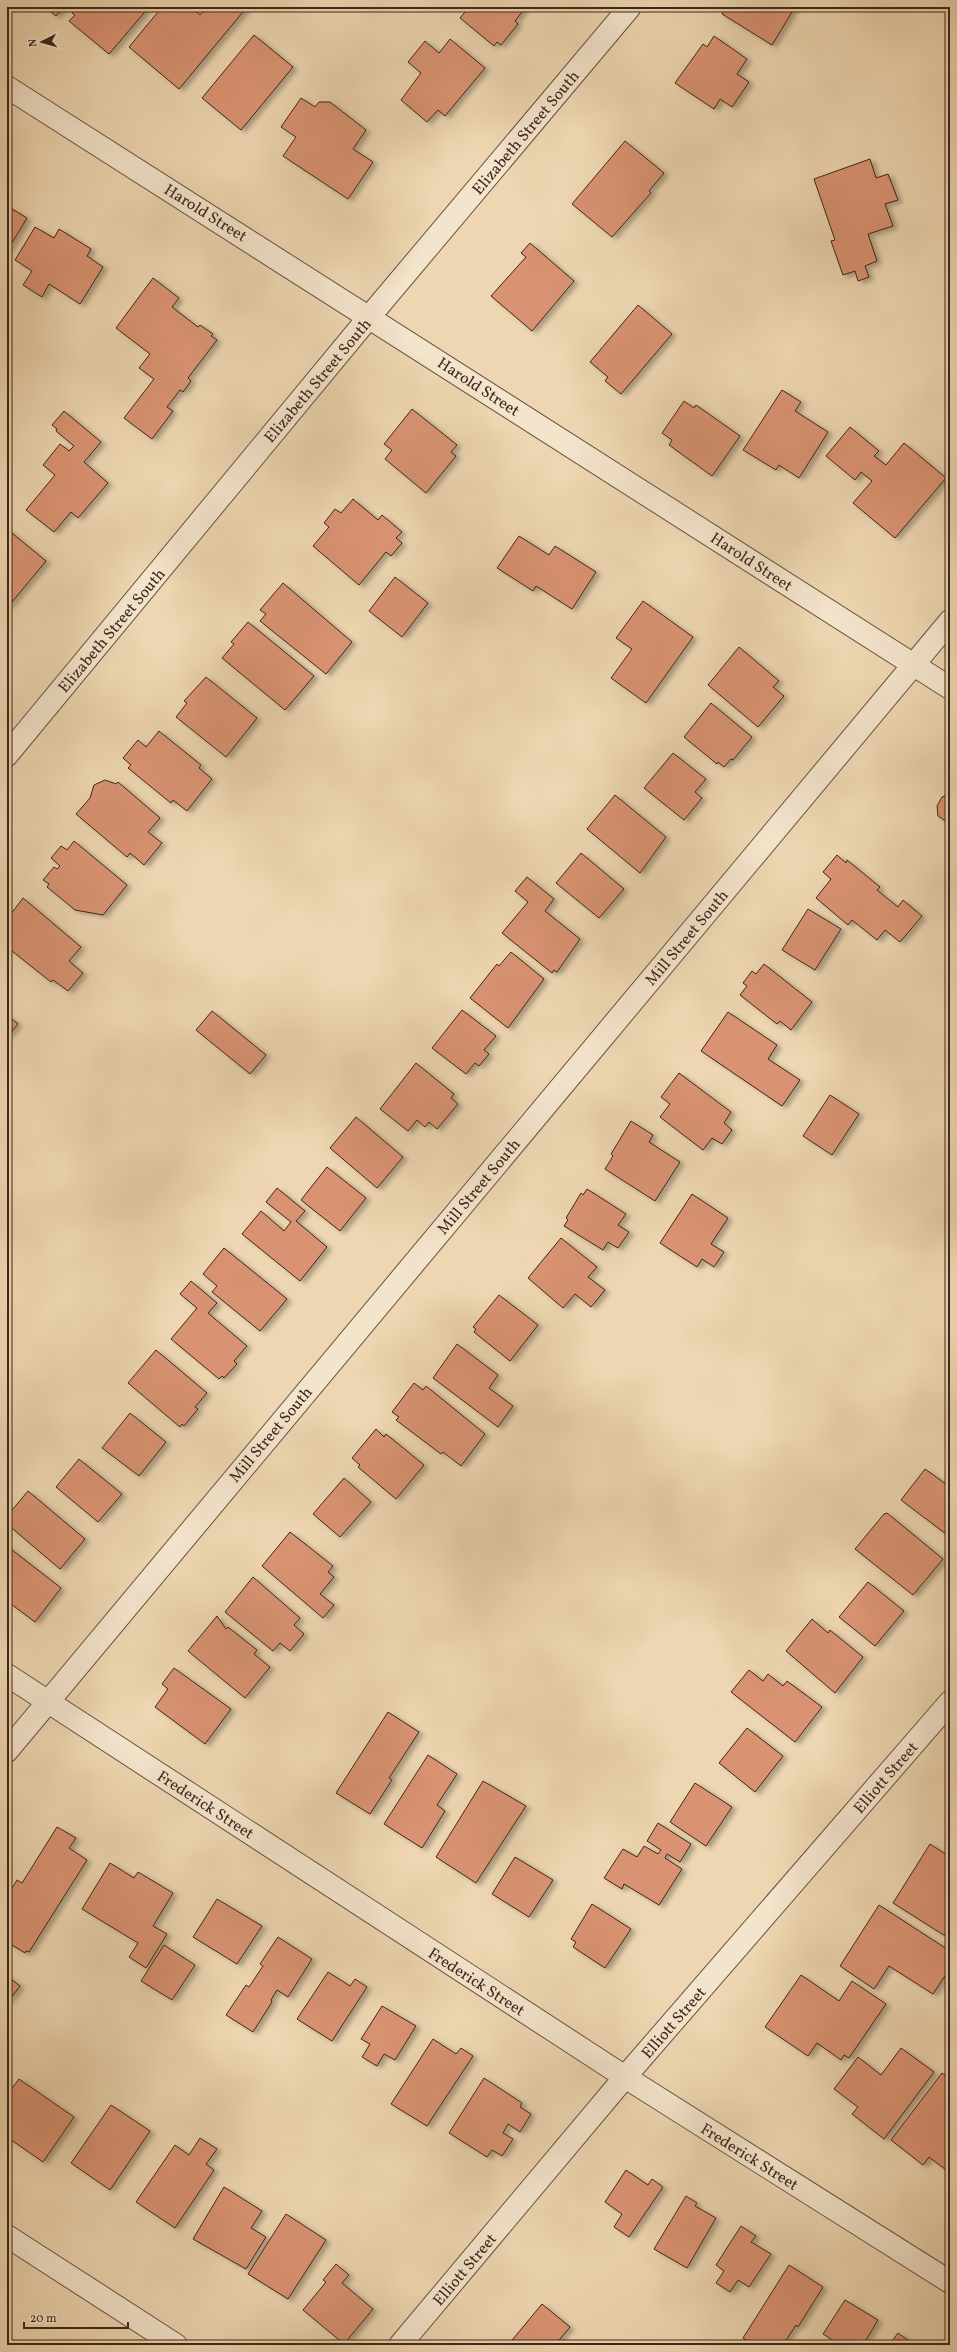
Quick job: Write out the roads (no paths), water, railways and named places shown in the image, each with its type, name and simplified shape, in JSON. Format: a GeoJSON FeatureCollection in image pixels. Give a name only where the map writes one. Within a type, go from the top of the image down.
{"type":"FeatureCollection","features":[{"type":"Feature","properties":{"kind":"street","name":"Elizabeth Street South"},"geometry":{"type":"LineString","coordinates":[[7,755],[370,316],[630,7]]}},
{"type":"Feature","properties":{"kind":"street","name":"Harold Street"},"geometry":{"type":"LineString","coordinates":[[7,87],[370,316],[950,688]]}},
{"type":"Feature","properties":{"kind":"street","name":"Mill Street South"},"geometry":{"type":"LineString","coordinates":[[7,1751],[950,621]]}},
{"type":"Feature","properties":{"kind":"street","name":"Frederick Street"},"geometry":{"type":"LineString","coordinates":[[7,1675],[625,2077],[950,2282]]}},
{"type":"Feature","properties":{"kind":"street","name":"Elliott Street"},"geometry":{"type":"LineString","coordinates":[[400,2345],[625,2077],[950,1702]]}},
{"type":"Feature","properties":{"kind":"street"},"geometry":{"type":"LineString","coordinates":[[7,2236],[176,2345]]}}]}
